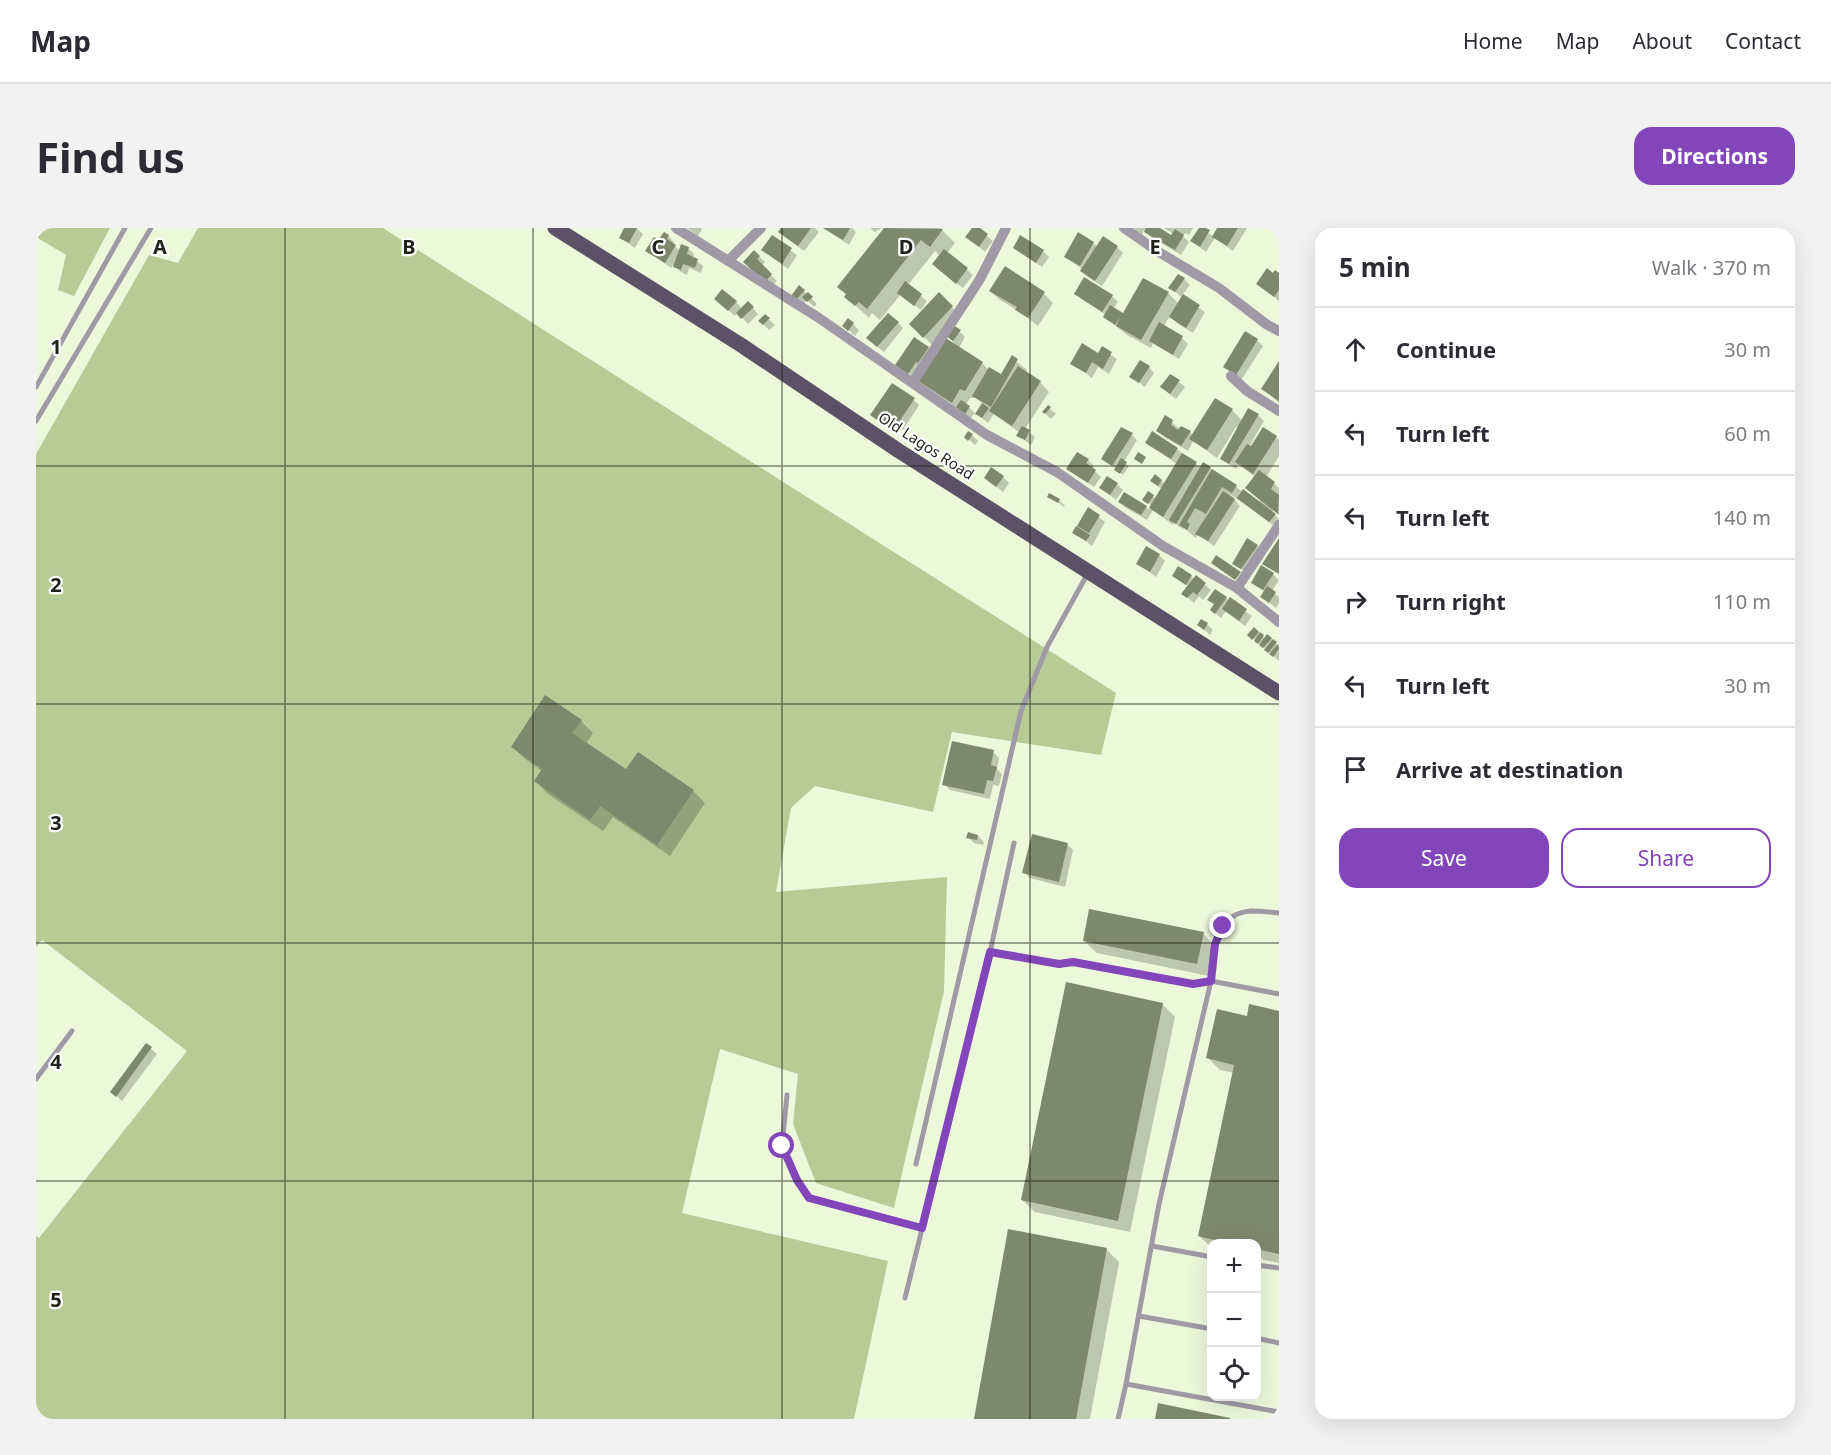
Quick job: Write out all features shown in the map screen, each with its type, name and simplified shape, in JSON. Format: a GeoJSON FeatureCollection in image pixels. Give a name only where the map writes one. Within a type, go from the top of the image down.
{"type":"FeatureCollection","features":[{"type":"Feature","properties":{"kind":"main road","name":"Old Lagos Road"},"geometry":{"type":"LineString","coordinates":[[555,228],[741,345],[899,451],[1279,693]]}},
{"type":"Feature","properties":{"kind":"street"},"geometry":{"type":"LineString","coordinates":[[676,228],[819,318],[987,435],[1057,472],[1163,546],[1238,588],[1279,622]]}},
{"type":"Feature","properties":{"kind":"street"},"geometry":{"type":"LineString","coordinates":[[728,261],[761,228]]}},
{"type":"Feature","properties":{"kind":"street"},"geometry":{"type":"LineString","coordinates":[[913,382],[980,279],[1006,228]]}},
{"type":"Feature","properties":{"kind":"street"},"geometry":{"type":"LineString","coordinates":[[1124,228],[1157,251],[1219,288],[1266,324],[1279,331]]}},
{"type":"Feature","properties":{"kind":"street"},"geometry":{"type":"LineString","coordinates":[[1231,376],[1247,391],[1279,411]]}},
{"type":"Feature","properties":{"kind":"street"},"geometry":{"type":"LineString","coordinates":[[1238,588],[1279,525]]}},
{"type":"Feature","properties":{"kind":"lane"},"geometry":{"type":"LineString","coordinates":[[36,387],[125,228]]}},
{"type":"Feature","properties":{"kind":"lane"},"geometry":{"type":"LineString","coordinates":[[36,421],[151,228]]}},
{"type":"Feature","properties":{"kind":"lane"},"geometry":{"type":"LineString","coordinates":[[916,1164],[1021,711],[1047,647],[1089,571]]}},
{"type":"Feature","properties":{"kind":"lane"},"geometry":{"type":"LineString","coordinates":[[905,1298],[990,952],[1014,843]]}},
{"type":"Feature","properties":{"kind":"lane"},"geometry":{"type":"LineString","coordinates":[[1118,1419],[1178,1118],[1211,981],[1215,944],[1223,926],[1233,916],[1249,911],[1279,913]]}},
{"type":"Feature","properties":{"kind":"lane"},"geometry":{"type":"LineString","coordinates":[[990,952],[1059,964],[1073,962],[1193,984],[1211,981],[1279,994]]}},
{"type":"Feature","properties":{"kind":"lane"},"geometry":{"type":"LineString","coordinates":[[36,1079],[72,1031]]}},
{"type":"Feature","properties":{"kind":"lane"},"geometry":{"type":"LineString","coordinates":[[786,1095],[782,1146],[797,1180],[809,1198],[922,1228]]}},
{"type":"Feature","properties":{"kind":"lane"},"geometry":{"type":"LineString","coordinates":[[1152,1246],[1207,1256]]}},
{"type":"Feature","properties":{"kind":"lane"},"geometry":{"type":"LineString","coordinates":[[1261,1265],[1279,1268]]}},
{"type":"Feature","properties":{"kind":"lane"},"geometry":{"type":"LineString","coordinates":[[1139,1316],[1207,1328]]}},
{"type":"Feature","properties":{"kind":"lane"},"geometry":{"type":"LineString","coordinates":[[1261,1339],[1279,1343]]}},
{"type":"Feature","properties":{"kind":"lane"},"geometry":{"type":"LineString","coordinates":[[1126,1384],[1279,1412]]}},
{"type":"Feature","properties":{"kind":"green space"},"geometry":{"type":"Polygon","coordinates":[[[36,228],[110,228],[74,296],[58,290],[66,255],[36,237],[36,228]]]}},
{"type":"Feature","properties":{"kind":"green space"},"geometry":{"type":"Polygon","coordinates":[[[198,228],[383,228],[1116,693],[1101,755],[952,732],[933,812],[815,786],[791,808],[776,892],[947,877],[944,991],[894,1208],[816,1183],[793,1124],[798,1074],[720,1049],[682,1213],[888,1261],[854,1419],[36,1419],[36,1236],[39,1238],[187,1051],[42,940],[36,947],[36,454],[149,255],[178,263],[198,228]]]}},
{"type":"Feature","properties":{"kind":"building"},"geometry":{"type":"Polygon","coordinates":[[[624,228],[637,228],[629,243],[619,238],[624,228]]]}},
{"type":"Feature","properties":{"kind":"building"},"geometry":{"type":"Polygon","coordinates":[[[781,228],[811,228],[798,246],[778,232],[781,228]]]}},
{"type":"Feature","properties":{"kind":"building"},"geometry":{"type":"Polygon","coordinates":[[[823,228],[850,228],[843,240],[823,228]]]}},
{"type":"Feature","properties":{"kind":"building"},"geometry":{"type":"Polygon","coordinates":[[[884,228],[943,229],[930,247],[921,240],[867,309],[859,302],[855,306],[837,287],[884,228]]]}},
{"type":"Feature","properties":{"kind":"building"},"geometry":{"type":"Polygon","coordinates":[[[972,228],[980,228],[988,234],[979,247],[965,237],[972,228]]]}},
{"type":"Feature","properties":{"kind":"building"},"geometry":{"type":"Polygon","coordinates":[[[1146,228],[1160,228],[1171,235],[1175,229],[1184,235],[1175,250],[1144,232],[1146,228]]]}},
{"type":"Feature","properties":{"kind":"building"},"geometry":{"type":"Polygon","coordinates":[[[1199,228],[1210,230],[1200,247],[1190,241],[1199,228]]]}},
{"type":"Feature","properties":{"kind":"building"},"geometry":{"type":"Polygon","coordinates":[[[1217,228],[1238,228],[1227,246],[1212,237],[1217,228]]]}},
{"type":"Feature","properties":{"kind":"building"},"geometry":{"type":"Polygon","coordinates":[[[664,232],[669,235],[667,239],[676,245],[665,263],[645,251],[654,237],[658,240],[664,232]]]}},
{"type":"Feature","properties":{"kind":"building"},"geometry":{"type":"Polygon","coordinates":[[[1078,232],[1094,242],[1080,266],[1064,257],[1078,232]]]}},
{"type":"Feature","properties":{"kind":"building"},"geometry":{"type":"Polygon","coordinates":[[[772,235],[792,248],[782,264],[761,250],[772,235]]]}},
{"type":"Feature","properties":{"kind":"building"},"geometry":{"type":"Polygon","coordinates":[[[1020,235],[1044,250],[1036,263],[1013,248],[1020,235]]]}},
{"type":"Feature","properties":{"kind":"building"},"geometry":{"type":"Polygon","coordinates":[[[1103,236],[1118,246],[1095,281],[1080,271],[1103,236]]]}},
{"type":"Feature","properties":{"kind":"building"},"geometry":{"type":"Polygon","coordinates":[[[681,244],[689,247],[687,254],[698,259],[695,268],[683,264],[681,270],[673,267],[681,244]]]}},
{"type":"Feature","properties":{"kind":"building"},"geometry":{"type":"Polygon","coordinates":[[[944,249],[968,268],[956,284],[932,264],[944,249]]]}},
{"type":"Feature","properties":{"kind":"building"},"geometry":{"type":"Polygon","coordinates":[[[754,250],[760,256],[757,259],[772,274],[765,282],[743,262],[754,250]]]}},
{"type":"Feature","properties":{"kind":"building"},"geometry":{"type":"Polygon","coordinates":[[[1005,266],[1045,292],[1028,318],[1015,310],[1017,307],[989,291],[1005,266]]]}},
{"type":"Feature","properties":{"kind":"building"},"geometry":{"type":"Polygon","coordinates":[[[1267,268],[1273,273],[1275,270],[1279,273],[1279,290],[1274,297],[1256,284],[1267,268]]]}},
{"type":"Feature","properties":{"kind":"building"},"geometry":{"type":"Polygon","coordinates":[[[1178,274],[1185,278],[1175,292],[1168,288],[1178,274]]]}},
{"type":"Feature","properties":{"kind":"building"},"geometry":{"type":"Polygon","coordinates":[[[1084,277],[1113,295],[1102,312],[1074,294],[1084,277]]]}},
{"type":"Feature","properties":{"kind":"building"},"geometry":{"type":"Polygon","coordinates":[[[1143,278],[1169,292],[1141,340],[1116,326],[1120,317],[1115,325],[1103,317],[1110,305],[1123,313],[1143,278]]]}},
{"type":"Feature","properties":{"kind":"building"},"geometry":{"type":"Polygon","coordinates":[[[905,281],[922,294],[914,306],[897,293],[905,281]]]}},
{"type":"Feature","properties":{"kind":"building"},"geometry":{"type":"Polygon","coordinates":[[[799,285],[805,290],[796,300],[791,296],[799,285]]]}},
{"type":"Feature","properties":{"kind":"building"},"geometry":{"type":"Polygon","coordinates":[[[722,289],[737,301],[728,311],[714,299],[722,289]]]}},
{"type":"Feature","properties":{"kind":"building"},"geometry":{"type":"Polygon","coordinates":[[[808,292],[813,297],[807,302],[802,297],[808,292]]]}},
{"type":"Feature","properties":{"kind":"building"},"geometry":{"type":"Polygon","coordinates":[[[939,292],[953,306],[923,338],[909,324],[939,292]]]}},
{"type":"Feature","properties":{"kind":"building"},"geometry":{"type":"Polygon","coordinates":[[[1183,294],[1200,305],[1186,328],[1169,317],[1183,294]]]}},
{"type":"Feature","properties":{"kind":"building"},"geometry":{"type":"Polygon","coordinates":[[[748,301],[754,307],[741,319],[736,313],[748,301]]]}},
{"type":"Feature","properties":{"kind":"building"},"geometry":{"type":"Polygon","coordinates":[[[888,313],[899,322],[877,347],[866,338],[888,313]]]}},
{"type":"Feature","properties":{"kind":"building"},"geometry":{"type":"Polygon","coordinates":[[[765,314],[770,318],[763,325],[758,321],[765,314]]]}},
{"type":"Feature","properties":{"kind":"building"},"geometry":{"type":"Polygon","coordinates":[[[848,318],[854,323],[848,331],[842,326],[848,318]]]}},
{"type":"Feature","properties":{"kind":"building"},"geometry":{"type":"Polygon","coordinates":[[[1159,322],[1183,336],[1173,355],[1149,341],[1159,322]]]}},
{"type":"Feature","properties":{"kind":"building"},"geometry":{"type":"Polygon","coordinates":[[[953,325],[961,330],[953,341],[946,336],[953,325]]]}},
{"type":"Feature","properties":{"kind":"building"},"geometry":{"type":"Polygon","coordinates":[[[1245,331],[1258,339],[1236,375],[1223,367],[1245,331]]]}},
{"type":"Feature","properties":{"kind":"building"},"geometry":{"type":"Polygon","coordinates":[[[914,337],[929,347],[908,374],[895,365],[914,337]]]}},
{"type":"Feature","properties":{"kind":"building"},"geometry":{"type":"Polygon","coordinates":[[[944,337],[983,362],[965,391],[960,389],[952,403],[917,380],[944,337]]]}},
{"type":"Feature","properties":{"kind":"building"},"geometry":{"type":"Polygon","coordinates":[[[1082,343],[1098,353],[1102,346],[1112,352],[1103,369],[1092,362],[1086,373],[1070,364],[1082,343]]]}},
{"type":"Feature","properties":{"kind":"building"},"geometry":{"type":"Polygon","coordinates":[[[1012,355],[1018,359],[991,407],[972,396],[989,367],[1001,374],[1012,355]]]}},
{"type":"Feature","properties":{"kind":"building"},"geometry":{"type":"Polygon","coordinates":[[[1140,360],[1150,366],[1139,383],[1129,377],[1140,360]]]}},
{"type":"Feature","properties":{"kind":"building"},"geometry":{"type":"Polygon","coordinates":[[[1279,361],[1279,401],[1261,389],[1279,361]]]}},
{"type":"Feature","properties":{"kind":"building"},"geometry":{"type":"Polygon","coordinates":[[[1018,366],[1041,381],[1012,426],[989,411],[1018,366]]]}},
{"type":"Feature","properties":{"kind":"building"},"geometry":{"type":"Polygon","coordinates":[[[1170,374],[1180,380],[1170,394],[1160,387],[1170,374]]]}},
{"type":"Feature","properties":{"kind":"building"},"geometry":{"type":"Polygon","coordinates":[[[892,383],[915,398],[897,425],[887,418],[883,424],[870,415],[892,383]]]}},
{"type":"Feature","properties":{"kind":"building"},"geometry":{"type":"Polygon","coordinates":[[[1215,398],[1233,409],[1207,450],[1189,439],[1215,398]]]}},
{"type":"Feature","properties":{"kind":"building"},"geometry":{"type":"Polygon","coordinates":[[[961,400],[970,406],[965,414],[956,407],[961,400]]]}},
{"type":"Feature","properties":{"kind":"building"},"geometry":{"type":"Polygon","coordinates":[[[982,403],[989,408],[982,418],[975,414],[982,403]]]}},
{"type":"Feature","properties":{"kind":"building"},"geometry":{"type":"Polygon","coordinates":[[[1048,405],[1051,407],[1045,414],[1042,412],[1048,405]]]}},
{"type":"Feature","properties":{"kind":"building"},"geometry":{"type":"Polygon","coordinates":[[[1248,408],[1259,414],[1229,464],[1220,459],[1248,408]]]}},
{"type":"Feature","properties":{"kind":"building"},"geometry":{"type":"Polygon","coordinates":[[[1165,415],[1173,420],[1171,425],[1178,430],[1181,426],[1191,431],[1181,446],[1156,431],[1165,415]]]}},
{"type":"Feature","properties":{"kind":"building"},"geometry":{"type":"Polygon","coordinates":[[[1022,426],[1030,430],[1025,440],[1016,436],[1022,426]]]}},
{"type":"Feature","properties":{"kind":"building"},"geometry":{"type":"Polygon","coordinates":[[[1121,427],[1133,433],[1112,466],[1101,459],[1121,427]]]}},
{"type":"Feature","properties":{"kind":"building"},"geometry":{"type":"Polygon","coordinates":[[[1263,427],[1277,436],[1253,474],[1235,462],[1247,444],[1251,446],[1263,427]]]}},
{"type":"Feature","properties":{"kind":"building"},"geometry":{"type":"Polygon","coordinates":[[[968,431],[973,434],[968,441],[964,437],[968,431]]]}},
{"type":"Feature","properties":{"kind":"building"},"geometry":{"type":"Polygon","coordinates":[[[1152,431],[1178,448],[1171,459],[1145,443],[1152,431]]]}},
{"type":"Feature","properties":{"kind":"building"},"geometry":{"type":"Polygon","coordinates":[[[1077,452],[1089,459],[1086,463],[1096,470],[1088,483],[1066,469],[1077,452]]]}},
{"type":"Feature","properties":{"kind":"building"},"geometry":{"type":"Polygon","coordinates":[[[1138,452],[1146,457],[1142,464],[1134,459],[1138,452]]]}},
{"type":"Feature","properties":{"kind":"building"},"geometry":{"type":"Polygon","coordinates":[[[1182,453],[1197,462],[1163,517],[1149,508],[1182,453]]]}},
{"type":"Feature","properties":{"kind":"building"},"geometry":{"type":"Polygon","coordinates":[[[1121,458],[1127,462],[1120,474],[1114,470],[1121,458]]]}},
{"type":"Feature","properties":{"kind":"building"},"geometry":{"type":"Polygon","coordinates":[[[1203,462],[1211,467],[1176,524],[1169,520],[1203,462]]]}},
{"type":"Feature","properties":{"kind":"building"},"geometry":{"type":"Polygon","coordinates":[[[991,467],[1004,476],[996,487],[984,478],[991,467]]]}},
{"type":"Feature","properties":{"kind":"building"},"geometry":{"type":"Polygon","coordinates":[[[1212,469],[1237,485],[1232,493],[1222,487],[1206,514],[1195,508],[1187,522],[1190,524],[1187,530],[1179,525],[1212,469]]]}},
{"type":"Feature","properties":{"kind":"building"},"geometry":{"type":"Polygon","coordinates":[[[1259,470],[1275,482],[1271,489],[1279,495],[1278,514],[1245,488],[1259,470]]]}},
{"type":"Feature","properties":{"kind":"building"},"geometry":{"type":"Polygon","coordinates":[[[1155,474],[1162,480],[1158,486],[1150,481],[1155,474]]]}},
{"type":"Feature","properties":{"kind":"building"},"geometry":{"type":"Polygon","coordinates":[[[1107,476],[1118,483],[1110,495],[1099,488],[1107,476]]]}},
{"type":"Feature","properties":{"kind":"building"},"geometry":{"type":"Polygon","coordinates":[[[1243,489],[1276,514],[1269,522],[1237,498],[1243,489]]]}},
{"type":"Feature","properties":{"kind":"building"},"geometry":{"type":"Polygon","coordinates":[[[1148,491],[1154,495],[1148,504],[1142,500],[1148,491]]]}},
{"type":"Feature","properties":{"kind":"building"},"geometry":{"type":"Polygon","coordinates":[[[1223,491],[1235,499],[1208,541],[1195,534],[1223,491]]]}},
{"type":"Feature","properties":{"kind":"building"},"geometry":{"type":"Polygon","coordinates":[[[1124,492],[1147,506],[1141,515],[1118,502],[1124,492]]]}},
{"type":"Feature","properties":{"kind":"building"},"geometry":{"type":"Polygon","coordinates":[[[1049,493],[1060,499],[1058,503],[1047,497],[1049,493]]]}},
{"type":"Feature","properties":{"kind":"building"},"geometry":{"type":"Polygon","coordinates":[[[1088,507],[1100,515],[1089,533],[1077,526],[1088,507]]]}},
{"type":"Feature","properties":{"kind":"building"},"geometry":{"type":"Polygon","coordinates":[[[1076,526],[1090,535],[1086,541],[1072,533],[1076,526]]]}},
{"type":"Feature","properties":{"kind":"building"},"geometry":{"type":"Polygon","coordinates":[[[1247,538],[1258,545],[1241,569],[1232,564],[1247,538]]]}},
{"type":"Feature","properties":{"kind":"building"},"geometry":{"type":"Polygon","coordinates":[[[1279,538],[1279,574],[1262,564],[1279,538]]]}},
{"type":"Feature","properties":{"kind":"building"},"geometry":{"type":"Polygon","coordinates":[[[1146,546],[1160,554],[1150,572],[1136,564],[1146,546]]]}},
{"type":"Feature","properties":{"kind":"building"},"geometry":{"type":"Polygon","coordinates":[[[1216,555],[1241,572],[1235,580],[1211,563],[1216,555]]]}},
{"type":"Feature","properties":{"kind":"building"},"geometry":{"type":"Polygon","coordinates":[[[1261,565],[1274,573],[1263,590],[1251,583],[1261,565]]]}},
{"type":"Feature","properties":{"kind":"building"},"geometry":{"type":"Polygon","coordinates":[[[1178,566],[1192,575],[1186,585],[1172,576],[1178,566]]]}},
{"type":"Feature","properties":{"kind":"building"},"geometry":{"type":"Polygon","coordinates":[[[1196,575],[1206,583],[1197,595],[1193,592],[1187,598],[1181,594],[1196,575]]]}},
{"type":"Feature","properties":{"kind":"building"},"geometry":{"type":"Polygon","coordinates":[[[1267,586],[1276,592],[1269,603],[1260,597],[1267,586]]]}},
{"type":"Feature","properties":{"kind":"building"},"geometry":{"type":"Polygon","coordinates":[[[1215,589],[1227,597],[1215,614],[1210,610],[1214,604],[1207,600],[1215,589]]]}},
{"type":"Feature","properties":{"kind":"building"},"geometry":{"type":"Polygon","coordinates":[[[1230,597],[1247,609],[1239,621],[1222,609],[1230,597]]]}},
{"type":"Feature","properties":{"kind":"building"},"geometry":{"type":"Polygon","coordinates":[[[1201,619],[1208,623],[1204,630],[1197,625],[1201,619]]]}},
{"type":"Feature","properties":{"kind":"building"},"geometry":{"type":"Polygon","coordinates":[[[1254,627],[1259,632],[1252,640],[1247,635],[1254,627]]]}},
{"type":"Feature","properties":{"kind":"building"},"geometry":{"type":"Polygon","coordinates":[[[1260,632],[1264,635],[1258,644],[1254,641],[1260,632]]]}},
{"type":"Feature","properties":{"kind":"building"},"geometry":{"type":"Polygon","coordinates":[[[1267,634],[1272,638],[1263,648],[1259,645],[1267,634]]]}},
{"type":"Feature","properties":{"kind":"building"},"geometry":{"type":"Polygon","coordinates":[[[1273,639],[1277,642],[1268,653],[1264,650],[1273,639]]]}},
{"type":"Feature","properties":{"kind":"building"},"geometry":{"type":"Polygon","coordinates":[[[1278,644],[1279,649],[1273,657],[1269,654],[1278,644]]]}},
{"type":"Feature","properties":{"kind":"building"},"geometry":{"type":"Polygon","coordinates":[[[545,695],[582,720],[572,733],[626,769],[638,752],[694,790],[657,845],[600,806],[590,820],[534,781],[542,769],[511,747],[545,695]]]}},
{"type":"Feature","properties":{"kind":"building"},"geometry":{"type":"Polygon","coordinates":[[[952,741],[994,750],[991,765],[997,767],[993,781],[987,780],[984,794],[942,785],[952,741]]]}},
{"type":"Feature","properties":{"kind":"building"},"geometry":{"type":"Polygon","coordinates":[[[968,832],[978,835],[977,840],[966,838],[968,832]]]}},
{"type":"Feature","properties":{"kind":"building"},"geometry":{"type":"Polygon","coordinates":[[[1032,834],[1068,843],[1059,882],[1022,873],[1032,834]]]}},
{"type":"Feature","properties":{"kind":"building"},"geometry":{"type":"Polygon","coordinates":[[[1089,909],[1204,932],[1197,964],[1083,941],[1089,909]]]}},
{"type":"Feature","properties":{"kind":"building"},"geometry":{"type":"Polygon","coordinates":[[[1066,982],[1163,1003],[1118,1221],[1021,1200],[1066,982]]]}},
{"type":"Feature","properties":{"kind":"building"},"geometry":{"type":"Polygon","coordinates":[[[1249,1004],[1279,1011],[1279,1254],[1261,1250],[1261,1239],[1210,1239],[1198,1236],[1234,1065],[1206,1058],[1217,1009],[1247,1016],[1249,1004]]]}},
{"type":"Feature","properties":{"kind":"building"},"geometry":{"type":"Polygon","coordinates":[[[146,1043],[152,1047],[116,1097],[110,1092],[146,1043]]]}},
{"type":"Feature","properties":{"kind":"building"},"geometry":{"type":"Polygon","coordinates":[[[1008,1229],[1107,1248],[1076,1419],[974,1419],[1008,1229]]]}},
{"type":"Feature","properties":{"kind":"building"},"geometry":{"type":"Polygon","coordinates":[[[1158,1403],[1230,1418],[1230,1419],[1155,1419],[1158,1403]]]}},
{"type":"Feature","properties":{"kind":"route"},"geometry":{"type":"LineString","coordinates":[[782,1146],[797,1180],[809,1198],[922,1228],[990,952],[1059,964],[1073,962],[1193,984],[1211,981],[1215,944],[1223,926]]}}]}
